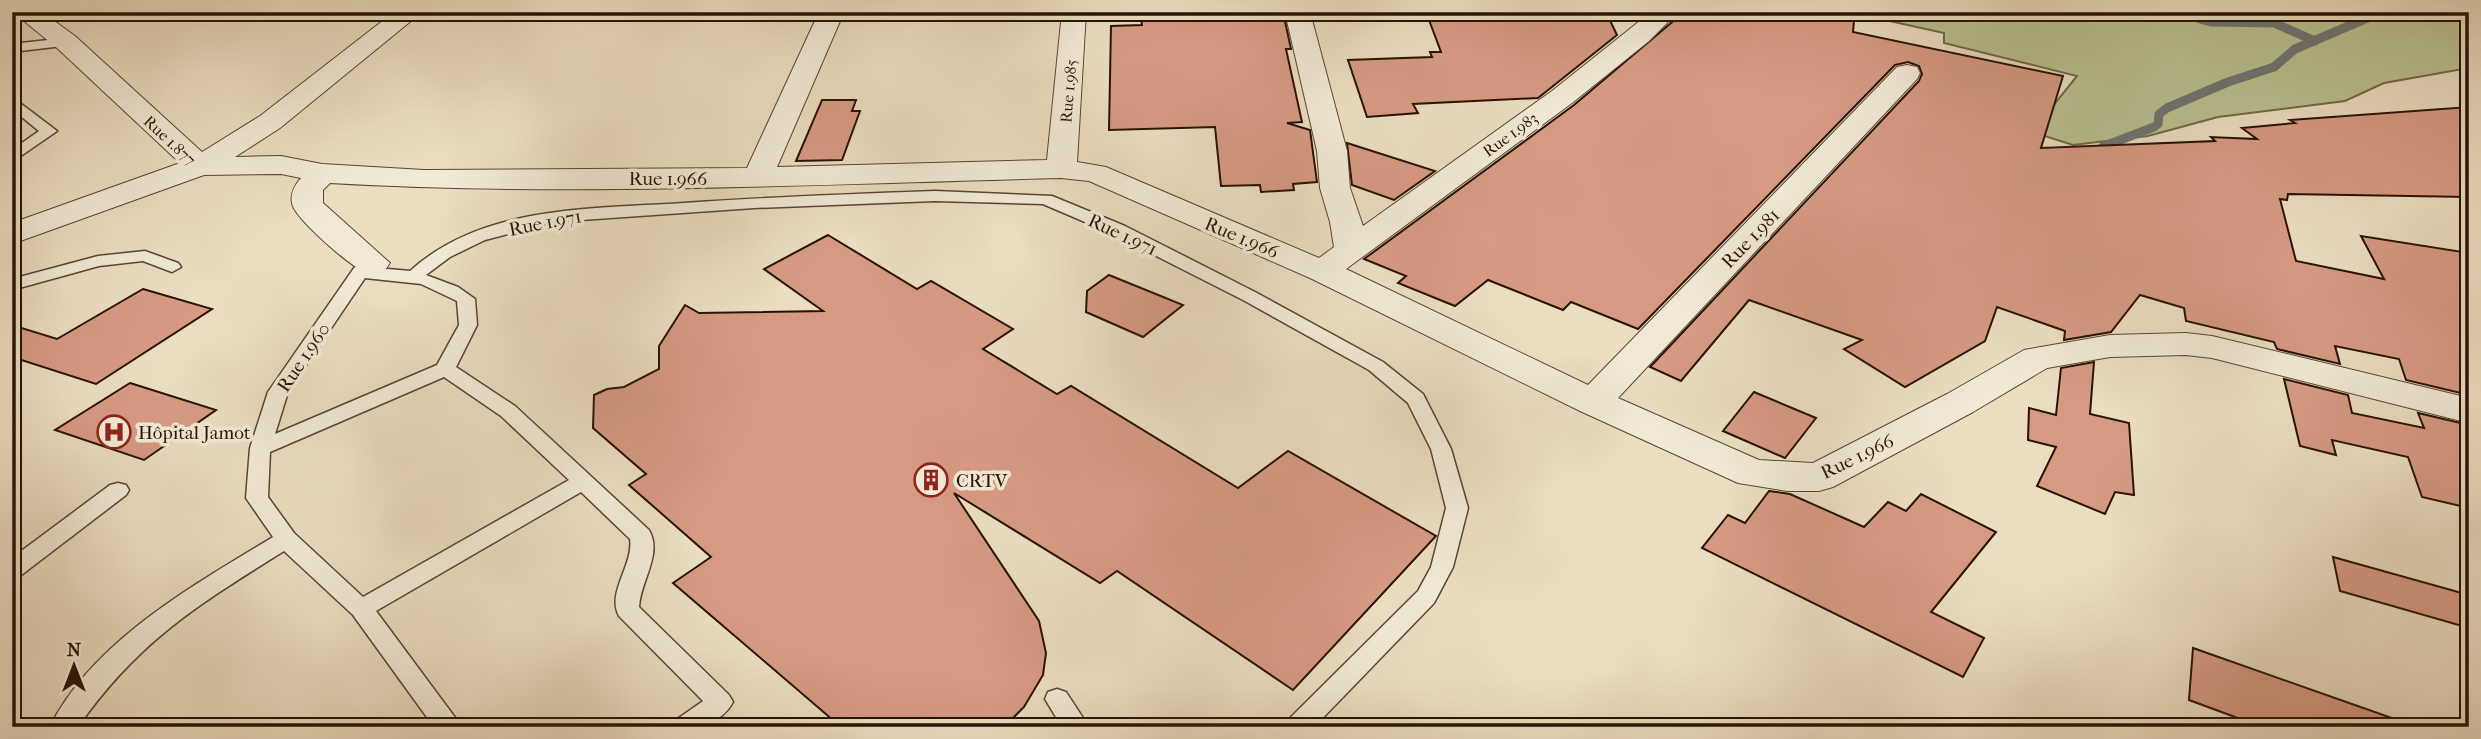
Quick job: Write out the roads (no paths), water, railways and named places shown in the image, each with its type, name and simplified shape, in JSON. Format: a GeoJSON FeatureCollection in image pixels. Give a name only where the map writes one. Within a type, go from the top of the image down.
{"type":"FeatureCollection","features":[{"type":"Feature","properties":{"kind":"street","name":"Rue 1.877"},"geometry":{"type":"LineString","coordinates":[[12,234],[200,166],[66,42],[25,12]]}},
{"type":"Feature","properties":{"kind":"street"},"geometry":{"type":"LineString","coordinates":[[200,166],[270,122],[410,12]]}},
{"type":"Feature","properties":{"kind":"street"},"geometry":{"type":"LineString","coordinates":[[758,177],[832,12]]}},
{"type":"Feature","properties":{"kind":"street","name":"Rue 1.985"},"geometry":{"type":"LineString","coordinates":[[1061,169],[1074,12]]}},
{"type":"Feature","properties":{"kind":"street"},"geometry":{"type":"LineString","coordinates":[[1297,12],[1332,151],[1335,188],[1346,222],[1351,251]]}},
{"type":"Feature","properties":{"kind":"street","name":"Rue 1.983"},"geometry":{"type":"LineString","coordinates":[[1322,271],[1562,97],[1640,36],[1666,12]]}},
{"type":"Feature","properties":{"kind":"street","name":"Rue 1.981"},"geometry":{"type":"LineString","coordinates":[[1593,402],[1907,73]]}},
{"type":"Feature","properties":{"kind":"street","name":"Rue 1.966"},"geometry":{"type":"LineString","coordinates":[[200,166],[281,165],[322,173],[424,179],[758,177],[1061,169],[1095,173],[1322,271],[1593,402],[1752,473],[1787,477],[1819,477],[1960,403],[2037,358],[2110,346],[2186,344],[2212,347],[2469,411]]}},
{"type":"Feature","properties":{"kind":"street"},"geometry":{"type":"LineString","coordinates":[[322,173],[308,189],[307,205],[367,267]]}},
{"type":"Feature","properties":{"kind":"lane"},"geometry":{"type":"LineString","coordinates":[[12,48],[66,42]]}},
{"type":"Feature","properties":{"kind":"lane"},"geometry":{"type":"LineString","coordinates":[[12,101],[49,131],[12,157]]}},
{"type":"Feature","properties":{"kind":"lane","name":"Rue 1.971"},"geometry":{"type":"LineString","coordinates":[[415,276],[441,253],[522,223],[552,217],[754,203],[934,196],[1046,199],[1119,230],[1249,296],[1376,366],[1416,398],[1441,449],[1457,508],[1442,567],[1426,597],[1297,727]]}},
{"type":"Feature","properties":{"kind":"lane"},"geometry":{"type":"LineString","coordinates":[[12,285],[98,261],[145,256],[172,267]]}},
{"type":"Feature","properties":{"kind":"lane"},"geometry":{"type":"LineString","coordinates":[[260,448],[445,369],[468,325],[466,299],[442,284],[367,267]]}},
{"type":"Feature","properties":{"kind":"lane","name":"Rue 1.960"},"geometry":{"type":"LineString","coordinates":[[367,267],[278,392],[260,448],[257,498],[286,539],[360,609],[449,727]]}},
{"type":"Feature","properties":{"kind":"lane"},"geometry":{"type":"LineString","coordinates":[[445,369],[508,411],[641,536],[645,549],[630,583],[627,610],[720,702],[685,727]]}},
{"type":"Feature","properties":{"kind":"lane"},"geometry":{"type":"LineString","coordinates":[[360,609],[584,481]]}},
{"type":"Feature","properties":{"kind":"lane"},"geometry":{"type":"LineString","coordinates":[[12,570],[118,490]]}},
{"type":"Feature","properties":{"kind":"lane"},"geometry":{"type":"LineString","coordinates":[[63,727],[108,668],[149,629],[187,601],[286,539]]}},
{"type":"Feature","properties":{"kind":"lane"},"geometry":{"type":"LineString","coordinates":[[1057,699],[1076,727]]}},
{"type":"Feature","properties":{"kind":"waterway"},"geometry":{"type":"LineString","coordinates":[[2046,12],[2057,16],[2073,12]]}},
{"type":"Feature","properties":{"kind":"waterway"},"geometry":{"type":"LineString","coordinates":[[2175,12],[2211,22],[2274,23],[2314,41]]}},
{"type":"Feature","properties":{"kind":"waterway"},"geometry":{"type":"LineString","coordinates":[[2314,41],[2365,19],[2394,12]]}},
{"type":"Feature","properties":{"kind":"waterway"},"geometry":{"type":"LineString","coordinates":[[2102,147],[2154,127],[2158,124],[2159,114],[2167,108],[2228,82],[2274,67],[2295,49],[2314,41]]}},
{"type":"Feature","properties":{"kind":"place","name":"Hôpital Jamot"},"geometry":{"type":"Point","coordinates":[114,432]}},
{"type":"Feature","properties":{"kind":"place","name":"CRTV"},"geometry":{"type":"Point","coordinates":[931,480]}}]}
